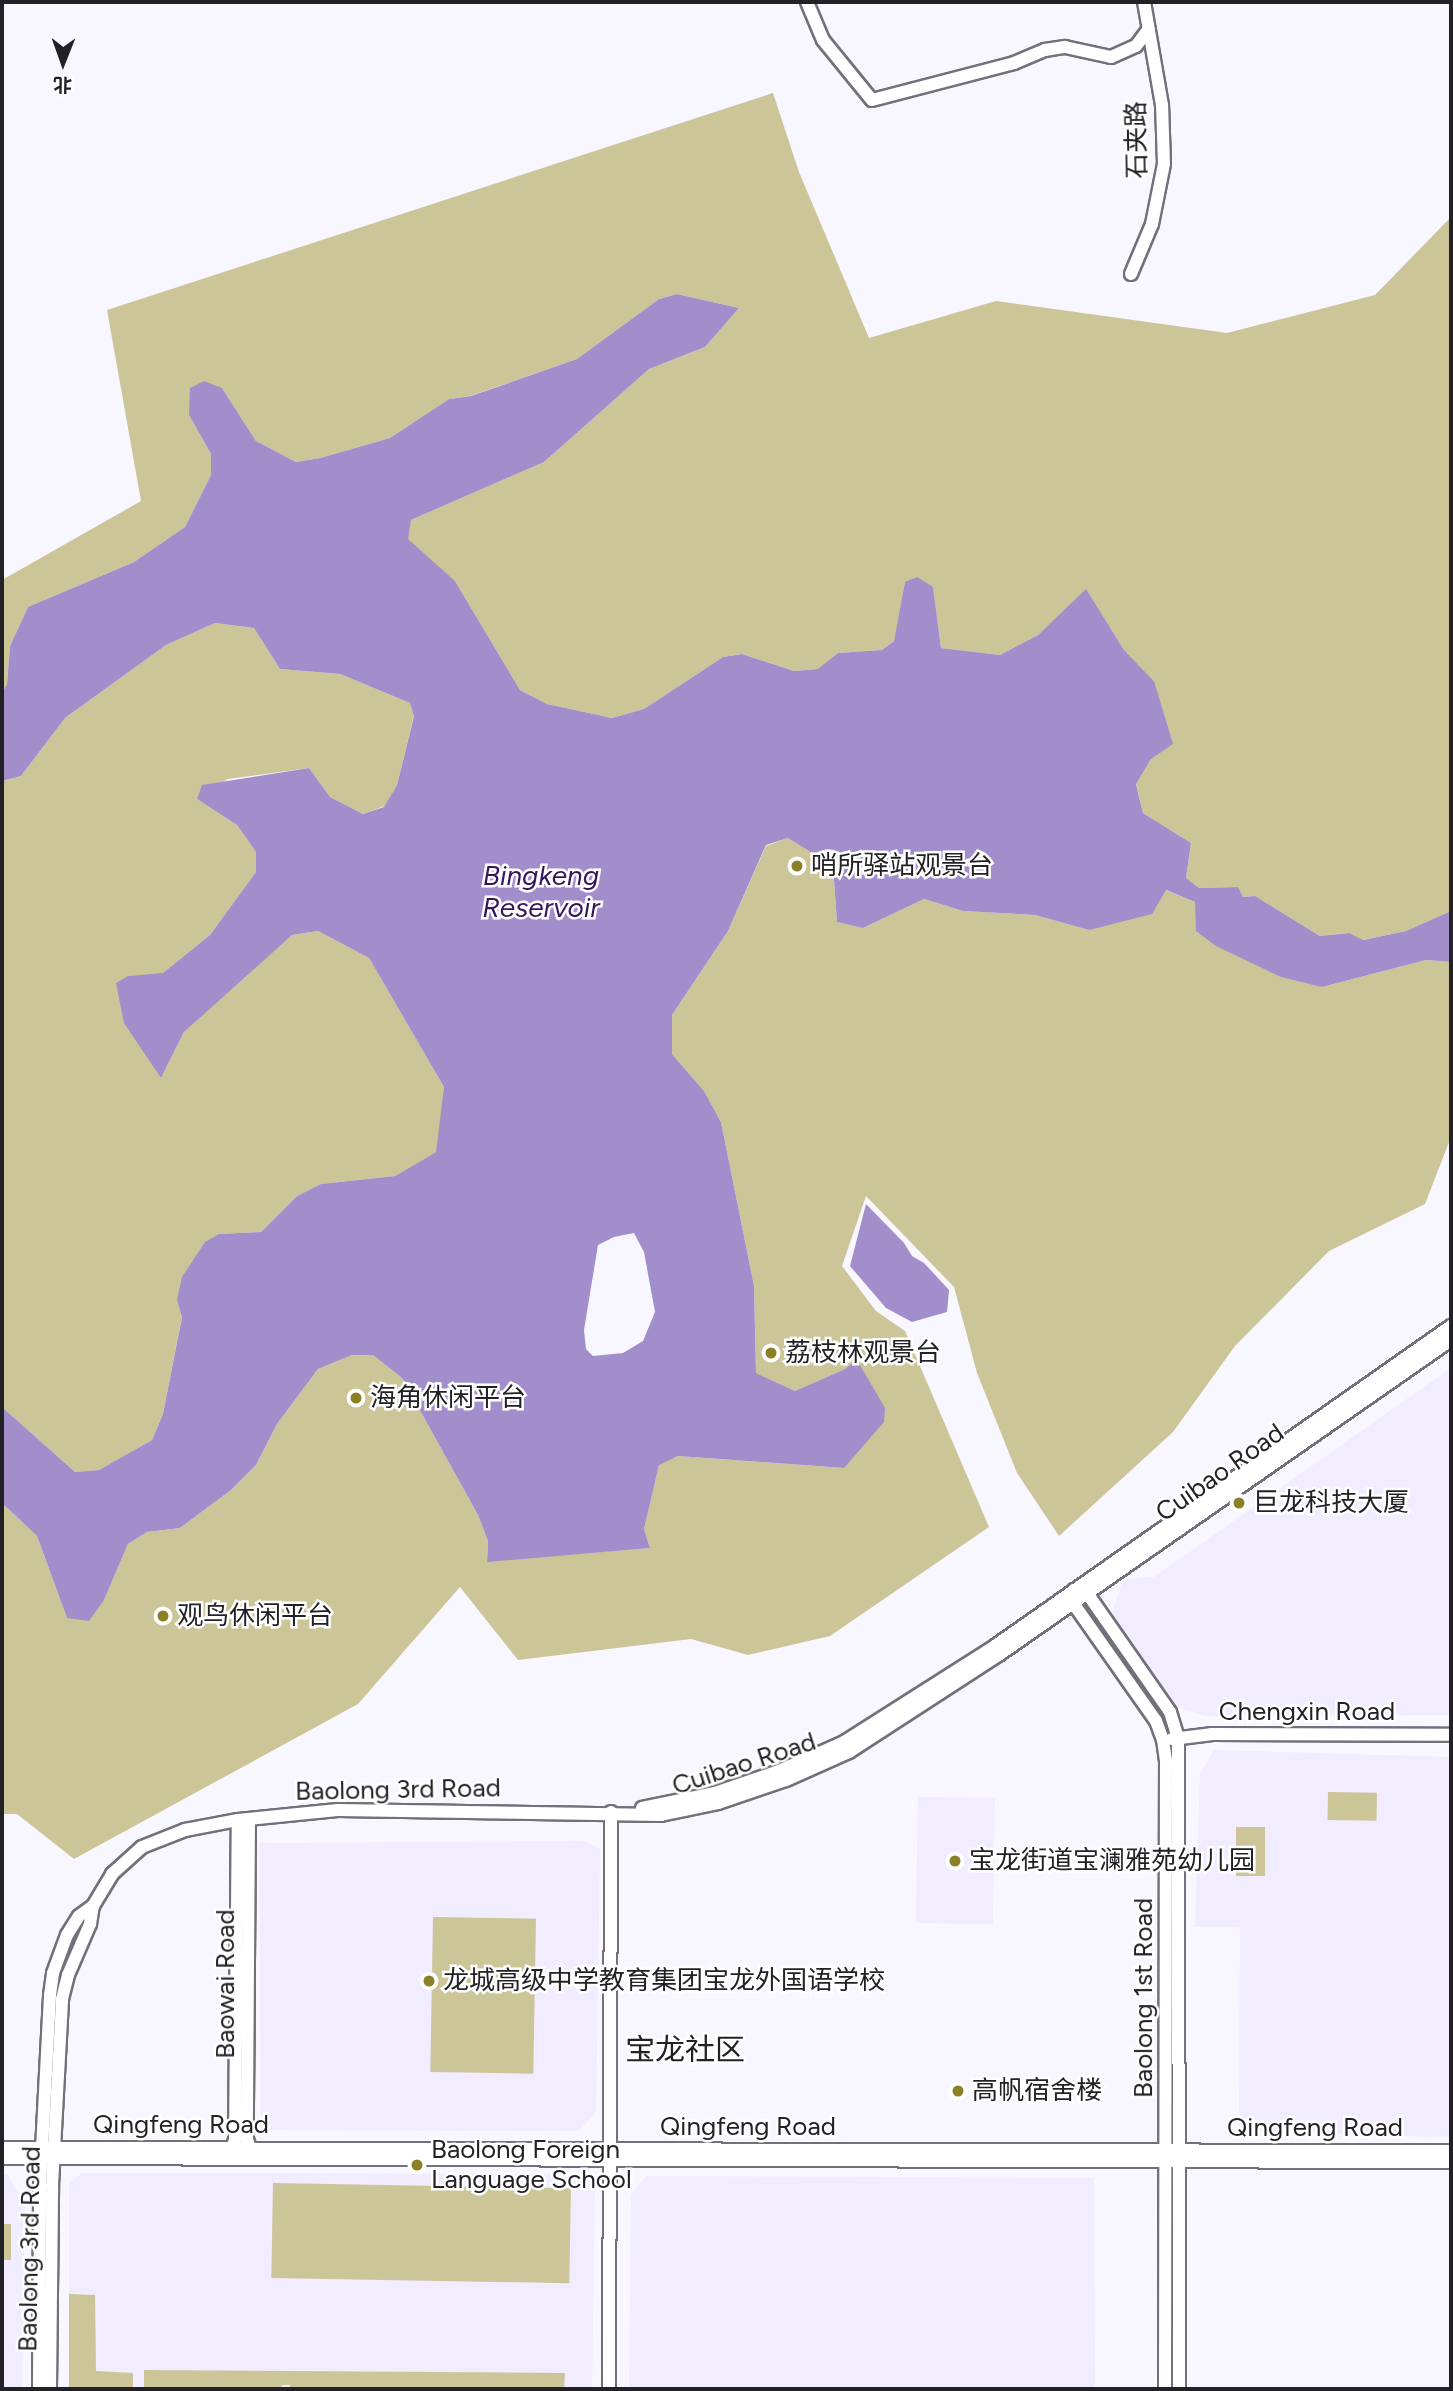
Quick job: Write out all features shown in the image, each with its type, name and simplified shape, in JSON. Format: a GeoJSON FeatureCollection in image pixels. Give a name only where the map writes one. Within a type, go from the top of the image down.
{"type":"FeatureCollection","features":[{"type":"Feature","properties":{"kind":"street"},"geometry":{"type":"LineString","coordinates":[[807,2],[823,40],[872,100],[1014,64],[1045,50],[1065,47],[1111,57],[1136,46],[1149,29]]}},
{"type":"Feature","properties":{"kind":"street","name":"石夹路"},"geometry":{"type":"LineString","coordinates":[[1131,274],[1152,224],[1164,164],[1162,105],[1144,2]]}},
{"type":"Feature","properties":{"kind":"street","name":"Cuibao Road"},"geometry":{"type":"LineString","coordinates":[[1078,1596],[1451,1326]]}},
{"type":"Feature","properties":{"kind":"street","name":"Cuibao Road"},"geometry":{"type":"LineString","coordinates":[[611,1812],[658,1806],[715,1793],[779,1771],[844,1742],[1078,1596],[1451,1340]]}},
{"type":"Feature","properties":{"kind":"street","name":"Baolong 1st Road"},"geometry":{"type":"LineString","coordinates":[[1078,1596],[1170,1713],[1178,1738],[1173,2156],[1166,2389]]}},
{"type":"Feature","properties":{"kind":"street","name":"Baolong 1st Road"},"geometry":{"type":"LineString","coordinates":[[1078,1596],[1156,1721],[1163,1740],[1167,1773],[1179,2389]]}},
{"type":"Feature","properties":{"kind":"street","name":"Chengxin Road"},"geometry":{"type":"LineString","coordinates":[[1163,1740],[1211,1734],[1451,1735]]}},
{"type":"Feature","properties":{"kind":"street","name":"Baolong 3rd Road"},"geometry":{"type":"LineString","coordinates":[[39,2389],[47,2153],[62,1999],[68,1975],[90,1924],[93,1906],[112,1874],[142,1847],[186,1830],[243,1819],[338,1810],[611,1812]]}},
{"type":"Feature","properties":{"kind":"street"},"geometry":{"type":"LineString","coordinates":[[609,2389],[611,1812]]}},
{"type":"Feature","properties":{"kind":"street","name":"Baowai Road"},"geometry":{"type":"LineString","coordinates":[[232,2148],[236,2140],[243,1819]]}},
{"type":"Feature","properties":{"kind":"street","name":"Baowai Road"},"geometry":{"type":"LineString","coordinates":[[243,1819],[247,2139],[250,2148]]}},
{"type":"Feature","properties":{"kind":"street","name":"Qingfeng Road"},"geometry":{"type":"LineString","coordinates":[[2,2147],[47,2153],[1173,2156],[1451,2162]]}},
{"type":"Feature","properties":{"kind":"street","name":"Qingfeng Road"},"geometry":{"type":"LineString","coordinates":[[2,2158],[47,2153],[232,2148],[610,2154]]}},
{"type":"Feature","properties":{"kind":"street","name":"Qingfeng Road"},"geometry":{"type":"LineString","coordinates":[[1173,2156],[1451,2151]]}},
{"type":"Feature","properties":{"kind":"street","name":"Baolong 3rd Road"},"geometry":{"type":"LineString","coordinates":[[47,2153],[50,2389]]}},
{"type":"Feature","properties":{"kind":"shaded area"},"geometry":{"type":"Polygon","coordinates":[[[773,93],[799,172],[869,338],[996,301],[1227,333],[1375,295],[1451,217],[1451,911],[1406,931],[1362,940],[1348,933],[1320,936],[1255,896],[1243,897],[1237,887],[1199,888],[1186,878],[1191,843],[1143,813],[1136,783],[1151,759],[1154,681],[1124,650],[1086,590],[1038,635],[1000,655],[941,648],[933,588],[905,582],[895,640],[882,650],[838,653],[819,669],[794,671],[742,654],[723,657],[644,709],[612,718],[547,704],[520,690],[455,581],[407,539],[411,520],[544,462],[649,369],[705,347],[739,308],[677,294],[659,299],[577,359],[470,396],[449,399],[390,438],[320,458],[296,462],[256,441],[222,388],[189,415],[211,454],[211,475],[185,527],[134,562],[28,607],[10,646],[7,684],[2,693],[2,580],[141,501],[107,310],[773,93]]]}},
{"type":"Feature","properties":{"kind":"shaded area"},"geometry":{"type":"Polygon","coordinates":[[[215,623],[254,628],[280,669],[340,674],[410,703],[414,715],[397,785],[385,806],[363,814],[330,797],[309,768],[228,779],[197,799],[237,825],[256,852],[256,872],[210,935],[162,974],[128,976],[141,1046],[161,1078],[184,1032],[247,973],[292,935],[318,931],[369,958],[444,1087],[441,1129],[436,1152],[395,1176],[321,1184],[297,1196],[261,1232],[219,1234],[177,1300],[182,1316],[163,1414],[152,1440],[99,1470],[75,1472],[2,1407],[2,781],[21,776],[65,718],[166,645],[215,623]]]}},
{"type":"Feature","properties":{"kind":"shaded area"},"geometry":{"type":"Polygon","coordinates":[[[788,838],[833,866],[837,922],[863,928],[924,899],[963,911],[1035,915],[1089,930],[1165,890],[1195,902],[1198,913],[1322,987],[1426,960],[1451,962],[1451,1137],[1425,1204],[1329,1251],[1235,1346],[1173,1432],[1059,1536],[1017,1473],[977,1373],[954,1287],[866,1196],[842,1266],[876,1311],[905,1331],[989,1527],[830,1636],[748,1655],[691,1639],[518,1660],[460,1587],[358,1704],[74,1859],[17,1814],[2,1814],[2,1503],[37,1536],[67,1618],[104,1600],[128,1544],[147,1532],[180,1528],[231,1490],[256,1465],[277,1424],[318,1369],[352,1355],[373,1355],[402,1378],[478,1515],[488,1541],[487,1561],[650,1548],[644,1529],[659,1464],[678,1456],[844,1468],[845,1369],[795,1391],[756,1373],[754,1286],[721,1122],[704,1091],[672,1054],[672,1015],[728,931],[766,846],[788,838]]]}},
{"type":"Feature","properties":{"kind":"shaded area"},"geometry":{"type":"Polygon","coordinates":[[[1451,1368],[1451,1715],[1205,1716],[1178,1707],[1111,1617],[1123,1579],[1154,1577],[1451,1368]]]}},
{"type":"Feature","properties":{"kind":"shaded area"},"geometry":{"type":"Polygon","coordinates":[[[1214,1750],[1451,1757],[1451,2137],[1239,2131],[1240,1927],[1195,1927],[1200,1774],[1214,1750]]]}},
{"type":"Feature","properties":{"kind":"shaded area"},"geometry":{"type":"Polygon","coordinates":[[[1328,1792],[1377,1793],[1377,1821],[1328,1820],[1328,1792]]]}},
{"type":"Feature","properties":{"kind":"shaded area","name":"宝龙街道宝澜雅苑幼儿园"},"geometry":{"type":"Polygon","coordinates":[[[918,1797],[995,1798],[993,1924],[916,1923],[918,1797]]]}},
{"type":"Feature","properties":{"kind":"shaded area"},"geometry":{"type":"Polygon","coordinates":[[[1236,1827],[1265,1827],[1265,1876],[1236,1876],[1236,1827]]]}},
{"type":"Feature","properties":{"kind":"shaded area","name":"龙城高级中学教育集团宝龙外国语学校"},"geometry":{"type":"Polygon","coordinates":[[[584,1841],[600,1849],[596,2112],[579,2131],[261,2130],[259,1843],[584,1841]]]}},
{"type":"Feature","properties":{"kind":"shaded area"},"geometry":{"type":"Polygon","coordinates":[[[433,1917],[536,1919],[533,2074],[430,2072],[433,1917]]]}},
{"type":"Feature","properties":{"kind":"shaded area"},"geometry":{"type":"Polygon","coordinates":[[[82,2173],[582,2174],[595,2187],[592,2389],[69,2389],[69,2184],[82,2173]]]}},
{"type":"Feature","properties":{"kind":"shaded area"},"geometry":{"type":"Polygon","coordinates":[[[2,2175],[8,2175],[25,2204],[22,2389],[2,2389],[2,2175]]]}},
{"type":"Feature","properties":{"kind":"shaded area"},"geometry":{"type":"Polygon","coordinates":[[[646,2176],[1094,2178],[1095,2389],[629,2389],[631,2195],[646,2176]]]}},
{"type":"Feature","properties":{"kind":"shaded area"},"geometry":{"type":"Polygon","coordinates":[[[273,2183],[571,2188],[569,2283],[271,2278],[273,2183]]]}},
{"type":"Feature","properties":{"kind":"shaded area"},"geometry":{"type":"Polygon","coordinates":[[[2,2224],[11,2224],[11,2260],[2,2260],[2,2224]]]}},
{"type":"Feature","properties":{"kind":"shaded area"},"geometry":{"type":"Polygon","coordinates":[[[69,2294],[95,2295],[96,2371],[133,2373],[133,2389],[69,2389],[69,2294]]]}},
{"type":"Feature","properties":{"kind":"shaded area"},"geometry":{"type":"Polygon","coordinates":[[[144,2370],[565,2373],[564,2389],[290,2389],[290,2385],[282,2385],[281,2389],[144,2389],[144,2370]]]}},
{"type":"Feature","properties":{"kind":"water","name":"Bingkeng Reservoir"},"geometry":{"type":"Polygon","coordinates":[[[677,294],[739,308],[705,347],[649,369],[544,462],[411,520],[408,539],[455,581],[520,690],[547,704],[612,718],[644,709],[723,657],[742,654],[794,671],[818,669],[838,653],[882,650],[894,641],[905,582],[917,577],[933,587],[941,648],[1000,655],[1038,635],[1086,589],[1124,650],[1154,681],[1173,744],[1151,759],[1136,784],[1143,813],[1191,843],[1186,878],[1199,888],[1238,887],[1243,897],[1255,896],[1320,936],[1349,933],[1363,940],[1406,931],[1451,911],[1451,962],[1426,960],[1322,987],[1281,977],[1216,946],[1196,931],[1195,902],[1166,890],[1152,914],[1089,930],[1035,915],[963,911],[924,899],[863,928],[837,922],[833,866],[788,838],[766,845],[728,931],[672,1015],[672,1054],[704,1091],[721,1122],[754,1286],[756,1373],[795,1391],[845,1369],[857,1360],[885,1408],[884,1422],[844,1468],[678,1456],[659,1465],[644,1529],[650,1548],[487,1562],[488,1541],[478,1515],[402,1378],[373,1355],[352,1355],[318,1369],[277,1424],[256,1465],[231,1490],[180,1528],[147,1532],[128,1544],[104,1600],[89,1621],[67,1618],[37,1536],[2,1503],[2,1407],[75,1472],[99,1470],[152,1440],[163,1414],[182,1317],[177,1300],[182,1277],[205,1242],[219,1234],[261,1232],[297,1196],[321,1184],[395,1176],[436,1152],[444,1087],[369,958],[318,931],[292,935],[184,1032],[161,1078],[124,1023],[116,983],[128,976],[163,973],[210,935],[256,872],[256,852],[237,825],[197,799],[202,785],[309,768],[330,797],[363,814],[384,807],[397,785],[414,716],[410,703],[340,674],[280,669],[254,628],[215,623],[166,645],[65,718],[21,776],[2,781],[2,693],[7,684],[10,646],[28,607],[134,562],[185,527],[211,475],[211,454],[189,415],[190,388],[204,381],[222,388],[256,441],[296,462],[320,458],[390,438],[449,399],[471,396],[577,359],[659,299],[677,294]],[[634,1233],[614,1237],[598,1245],[584,1330],[586,1349],[593,1356],[623,1353],[643,1341],[655,1312],[644,1252],[634,1233]]]}},
{"type":"Feature","properties":{"kind":"water"},"geometry":{"type":"Polygon","coordinates":[[[866,1204],[904,1243],[912,1256],[924,1263],[949,1290],[947,1312],[912,1322],[886,1308],[850,1266],[866,1204]]]}},
{"type":"Feature","properties":{"kind":"place","name":"哨所驿站观景台"},"geometry":{"type":"Point","coordinates":[797,866]}},
{"type":"Feature","properties":{"kind":"place","name":"荔枝林观景台"},"geometry":{"type":"Point","coordinates":[771,1353]}},
{"type":"Feature","properties":{"kind":"place","name":"海角休闲平台"},"geometry":{"type":"Point","coordinates":[356,1398]}},
{"type":"Feature","properties":{"kind":"place","name":"巨龙科技大厦"},"geometry":{"type":"Point","coordinates":[1239,1503]}},
{"type":"Feature","properties":{"kind":"place","name":"观鸟休闲平台"},"geometry":{"type":"Point","coordinates":[163,1616]}},
{"type":"Feature","properties":{"kind":"place","name":"宝龙街道宝澜雅苑幼儿园"},"geometry":{"type":"Point","coordinates":[955,1861]}},
{"type":"Feature","properties":{"kind":"place","name":"龙城高级中学教育集团宝龙外国语学校"},"geometry":{"type":"Point","coordinates":[429,1981]}},
{"type":"Feature","properties":{"kind":"place","name":"高帆宿舍楼"},"geometry":{"type":"Point","coordinates":[958,2091]}},
{"type":"Feature","properties":{"kind":"place","name":"Baolong Foreign Language School"},"geometry":{"type":"Point","coordinates":[417,2165]}},
{"type":"Feature","properties":{"kind":"district","name":"宝龙社区"},"geometry":{"type":"Point","coordinates":[685,2050]}}]}
